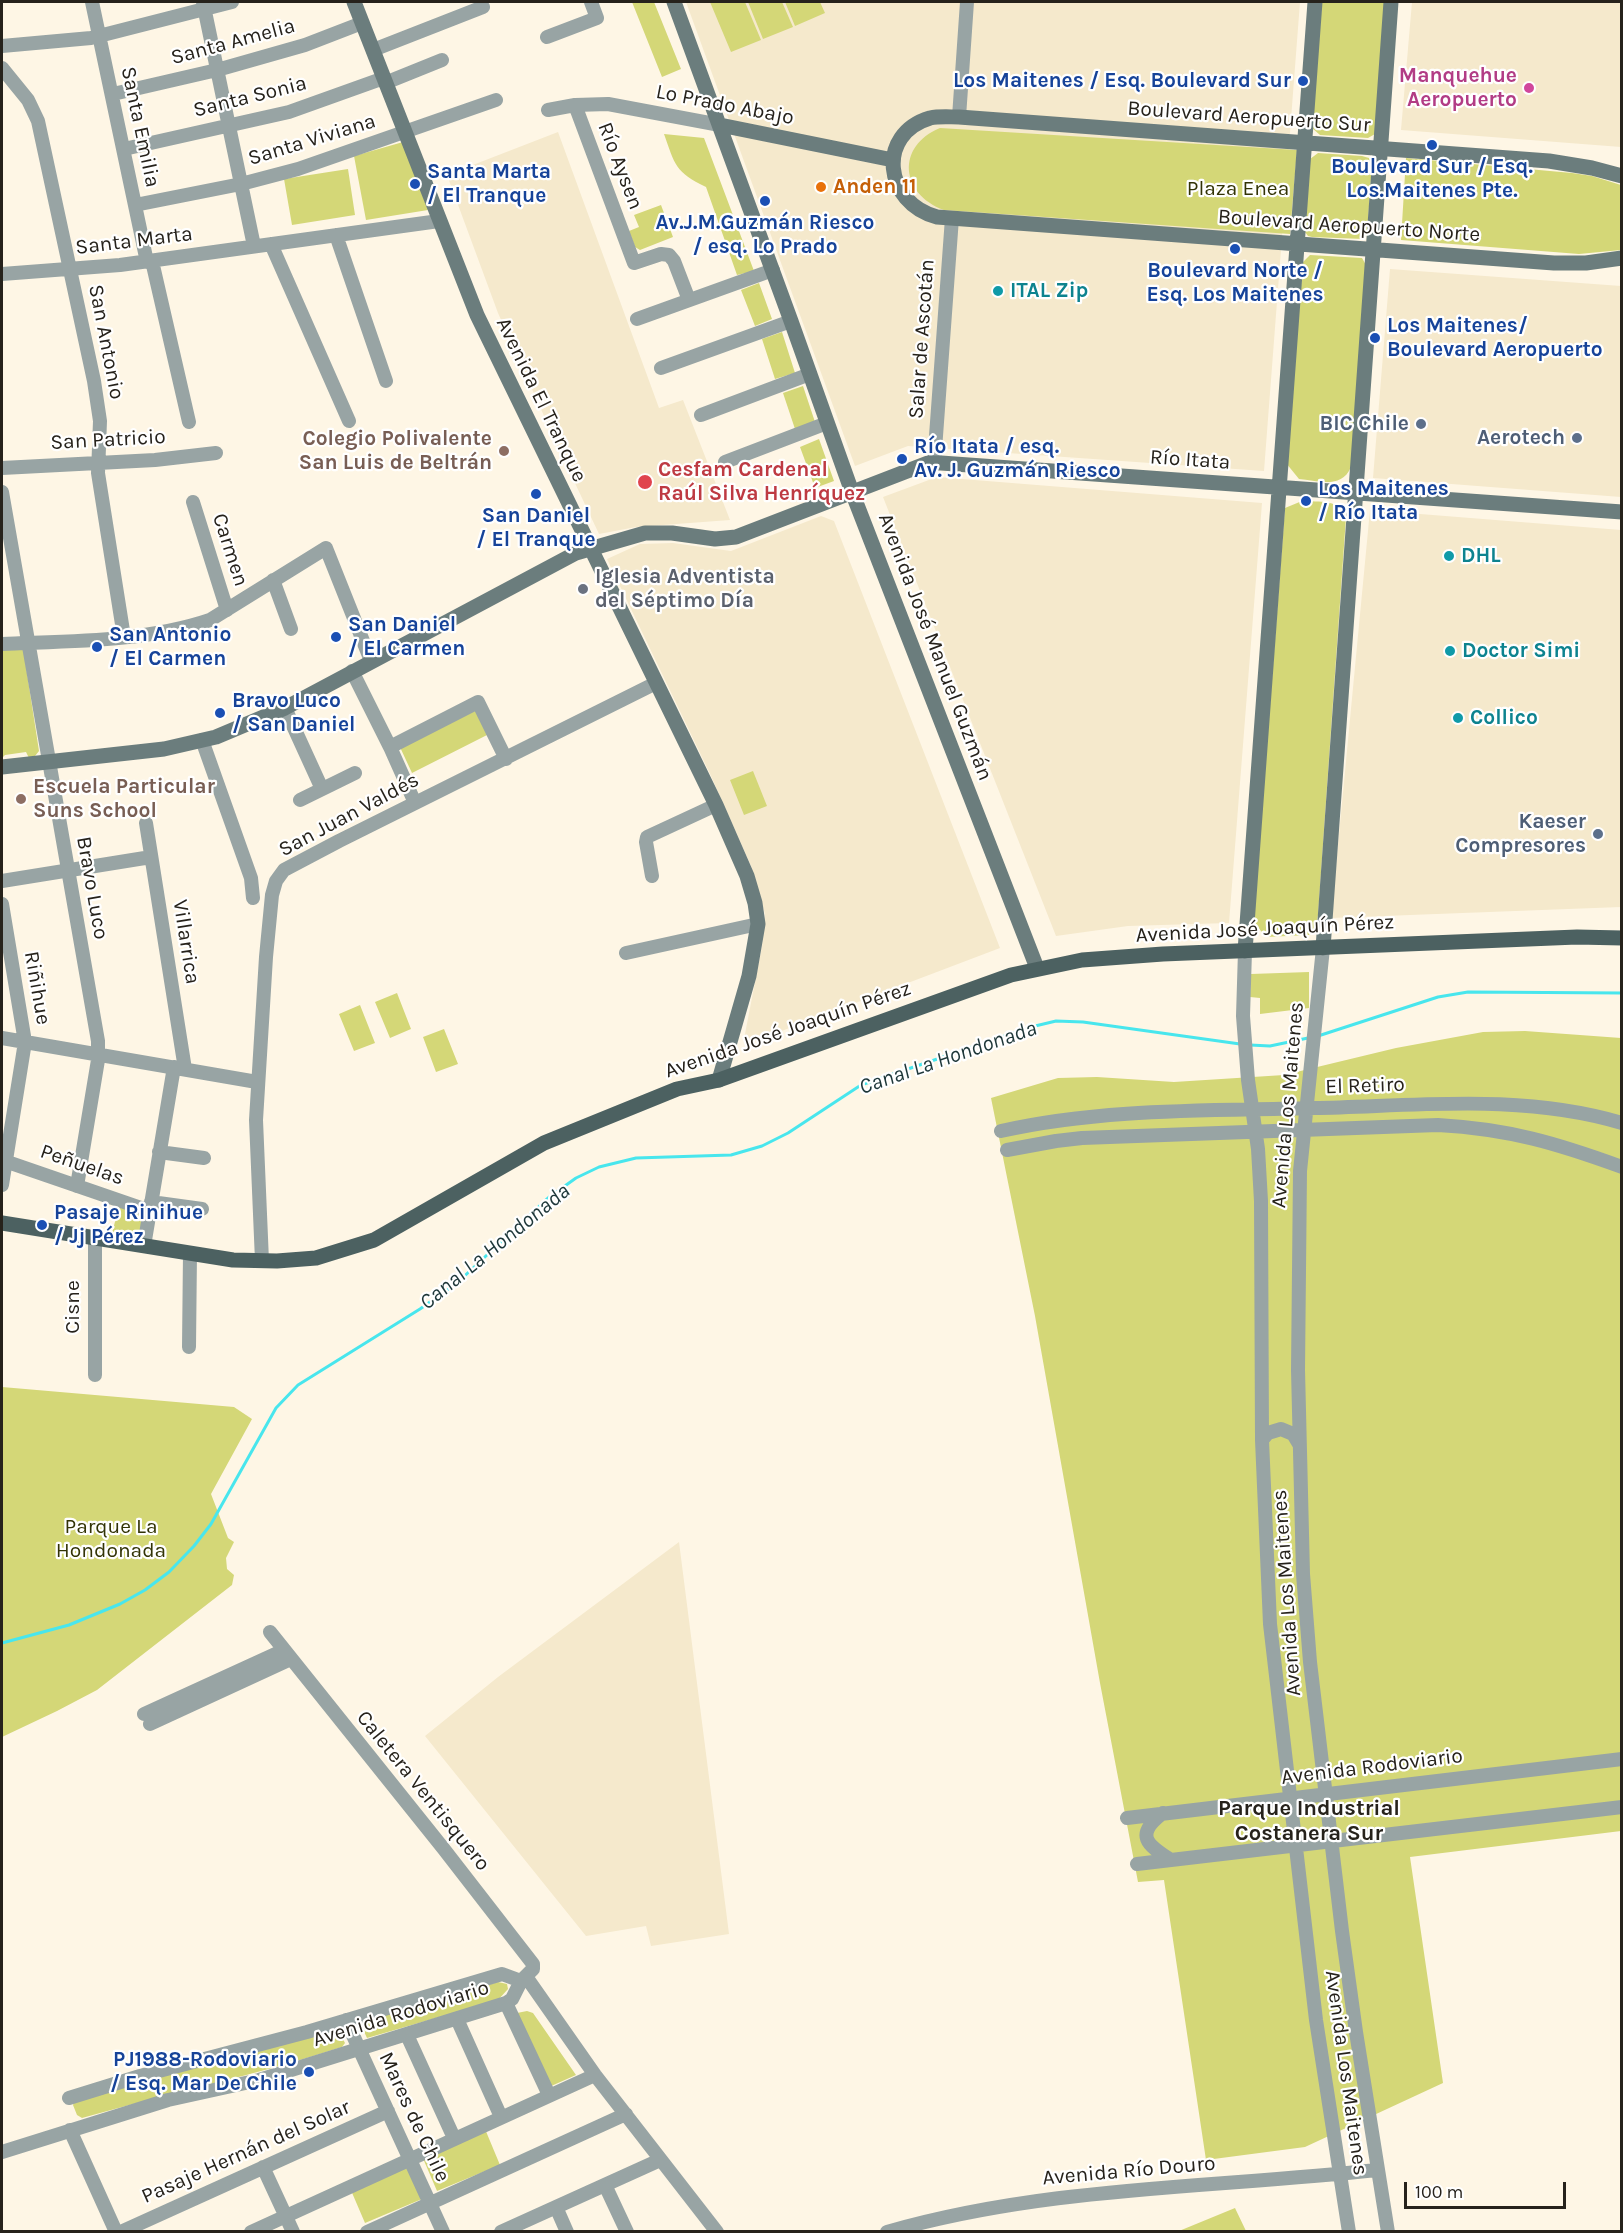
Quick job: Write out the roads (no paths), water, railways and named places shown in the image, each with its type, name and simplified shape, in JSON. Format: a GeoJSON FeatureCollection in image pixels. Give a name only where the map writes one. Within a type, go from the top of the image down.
{"type":"FeatureCollection","features":[{"type":"Feature","properties":{"kind":"main road","name":"Avenida José Joaquín Pérez"},"geometry":{"type":"LineString","coordinates":[[2,1223],[233,1260],[316,1258],[374,1240],[544,1143],[677,1089],[719,1080],[988,982],[1037,968],[1102,958],[1577,937],[1622,938]]}},
{"type":"Feature","properties":{"kind":"street","name":"Santa Emilia"},"geometry":{"type":"LineString","coordinates":[[92,2],[135,204],[189,422]]}},
{"type":"Feature","properties":{"kind":"street"},"geometry":{"type":"LineString","coordinates":[[2,46],[100,36],[204,5],[232,2]]}},
{"type":"Feature","properties":{"kind":"street","name":"Avenida El Tranque"},"geometry":{"type":"LineString","coordinates":[[354,2],[484,333],[716,805],[747,876],[758,924],[749,975],[719,1080]]}},
{"type":"Feature","properties":{"kind":"street"},"geometry":{"type":"LineString","coordinates":[[547,37],[597,18],[591,2]]}},
{"type":"Feature","properties":{"kind":"street","name":"Avenida José Manuel Guzmán"},"geometry":{"type":"LineString","coordinates":[[674,2],[792,321],[852,492],[1037,968]]}},
{"type":"Feature","properties":{"kind":"street"},"geometry":{"type":"LineString","coordinates":[[958,117],[967,2]]}},
{"type":"Feature","properties":{"kind":"street"},"geometry":{"type":"LineString","coordinates":[[1245,951],[1315,2]]}},
{"type":"Feature","properties":{"kind":"street"},"geometry":{"type":"LineString","coordinates":[[1323,948],[1391,2]]}},
{"type":"Feature","properties":{"kind":"street"},"geometry":{"type":"LineString","coordinates":[[204,5],[254,246]]}},
{"type":"Feature","properties":{"kind":"street"},"geometry":{"type":"LineString","coordinates":[[373,50],[483,7]]}},
{"type":"Feature","properties":{"kind":"street","name":"Santa Amelia"},"geometry":{"type":"LineString","coordinates":[[113,94],[217,70],[305,45],[362,23]]}},
{"type":"Feature","properties":{"kind":"street","name":"Santa Sonia"},"geometry":{"type":"LineString","coordinates":[[124,149],[289,112],[442,60]]}},
{"type":"Feature","properties":{"kind":"street","name":"San Antonio"},"geometry":{"type":"LineString","coordinates":[[2,68],[23,92],[38,121],[70,269],[97,402],[100,443],[98,473],[124,637]]}},
{"type":"Feature","properties":{"kind":"street","name":"Santa Viviana"},"geometry":{"type":"LineString","coordinates":[[135,204],[241,184],[298,169],[496,100]]}},
{"type":"Feature","properties":{"kind":"street","name":"Lo Prado Abajo"},"geometry":{"type":"LineString","coordinates":[[548,110],[592,103],[625,106],[893,160]]}},
{"type":"Feature","properties":{"kind":"street","name":"Río Aysen"},"geometry":{"type":"LineString","coordinates":[[574,105],[633,262],[661,254],[669,255],[674,261],[689,300]]}},
{"type":"Feature","properties":{"kind":"street","name":"Boulevard Aeropuerto Sur"},"geometry":{"type":"LineString","coordinates":[[893,160],[905,135],[920,123],[930,118],[958,117],[1549,161],[1622,176]]}},
{"type":"Feature","properties":{"kind":"street","name":"Boulevard Aeropuerto Norte"},"geometry":{"type":"LineString","coordinates":[[893,160],[895,182],[907,201],[926,214],[952,218],[1554,263],[1586,263],[1622,258]]}},
{"type":"Feature","properties":{"kind":"street","name":"Salar de Ascotán"},"geometry":{"type":"LineString","coordinates":[[934,463],[952,218]]}},
{"type":"Feature","properties":{"kind":"street","name":"Santa Marta"},"geometry":{"type":"LineString","coordinates":[[2,274],[149,262],[439,221]]}},
{"type":"Feature","properties":{"kind":"street"},"geometry":{"type":"LineString","coordinates":[[336,235],[386,381]]}},
{"type":"Feature","properties":{"kind":"street"},"geometry":{"type":"LineString","coordinates":[[271,244],[349,421]]}},
{"type":"Feature","properties":{"kind":"street"},"geometry":{"type":"LineString","coordinates":[[637,319],[773,270]]}},
{"type":"Feature","properties":{"kind":"street"},"geometry":{"type":"LineString","coordinates":[[661,368],[792,321]]}},
{"type":"Feature","properties":{"kind":"street"},"geometry":{"type":"LineString","coordinates":[[701,415],[810,374]]}},
{"type":"Feature","properties":{"kind":"street"},"geometry":{"type":"LineString","coordinates":[[725,462],[827,423]]}},
{"type":"Feature","properties":{"kind":"street","name":"San Patricio"},"geometry":{"type":"LineString","coordinates":[[2,468],[156,460],[216,453]]}},
{"type":"Feature","properties":{"kind":"street","name":"Río Itata"},"geometry":{"type":"LineString","coordinates":[[2,767],[138,752],[202,740],[242,727],[285,708],[549,566],[591,549],[645,533],[672,533],[726,540],[747,534],[921,465],[934,463],[1622,512]]}},
{"type":"Feature","properties":{"kind":"street","name":"Bravo Luco"},"geometry":{"type":"LineString","coordinates":[[2,492],[97,1036],[98,1054],[77,1186]]}},
{"type":"Feature","properties":{"kind":"street","name":"Carmen"},"geometry":{"type":"LineString","coordinates":[[193,502],[227,610]]}},
{"type":"Feature","properties":{"kind":"street","name":"Carmen"},"geometry":{"type":"LineString","coordinates":[[2,644],[124,637],[190,627],[210,620],[326,548],[370,662]]}},
{"type":"Feature","properties":{"kind":"street","name":"Carmen"},"geometry":{"type":"LineString","coordinates":[[273,580],[291,629]]}},
{"type":"Feature","properties":{"kind":"street"},"geometry":{"type":"LineString","coordinates":[[352,671],[415,803]]}},
{"type":"Feature","properties":{"kind":"street","name":"San Juan Valdés"},"geometry":{"type":"LineString","coordinates":[[262,1261],[256,1140],[258,1083],[269,921],[276,881],[289,867],[656,683]]}},
{"type":"Feature","properties":{"kind":"street"},"geometry":{"type":"LineString","coordinates":[[390,747],[478,702],[506,759]]}},
{"type":"Feature","properties":{"kind":"street"},"geometry":{"type":"LineString","coordinates":[[285,708],[322,789]]}},
{"type":"Feature","properties":{"kind":"street"},"geometry":{"type":"LineString","coordinates":[[202,740],[251,878],[253,898]]}},
{"type":"Feature","properties":{"kind":"street"},"geometry":{"type":"LineString","coordinates":[[300,800],[355,773]]}},
{"type":"Feature","properties":{"kind":"street"},"geometry":{"type":"LineString","coordinates":[[652,876],[647,837],[716,805]]}},
{"type":"Feature","properties":{"kind":"street","name":"Villarrica"},"geometry":{"type":"LineString","coordinates":[[144,1246],[159,1152],[179,1068],[146,823]]}},
{"type":"Feature","properties":{"kind":"street"},"geometry":{"type":"LineString","coordinates":[[2,882],[152,857]]}},
{"type":"Feature","properties":{"kind":"street","name":"Riñihue"},"geometry":{"type":"LineString","coordinates":[[2,904],[25,1041],[4,1160],[2,1185]]}},
{"type":"Feature","properties":{"kind":"street"},"geometry":{"type":"LineString","coordinates":[[626,953],[758,924]]}},
{"type":"Feature","properties":{"kind":"street","name":"Avenida Los Maitenes"},"geometry":{"type":"LineString","coordinates":[[1323,948],[1303,1130],[1299,1216],[1299,1444],[1307,1632],[1356,2032],[1388,2232]]}},
{"type":"Feature","properties":{"kind":"street","name":"Avenida Los Maitenes"},"geometry":{"type":"LineString","coordinates":[[1245,951],[1243,1016],[1248,1080],[1256,1131],[1261,1201],[1262,1440],[1270,1624],[1288,1798],[1316,2020],[1350,2232]]}},
{"type":"Feature","properties":{"kind":"street"},"geometry":{"type":"LineString","coordinates":[[2,1038],[258,1083]]}},
{"type":"Feature","properties":{"kind":"street","name":"El Retiro"},"geometry":{"type":"LineString","coordinates":[[1001,1131],[1082,1117],[1252,1109],[1496,1104],[1545,1107],[1593,1115],[1622,1123]]}},
{"type":"Feature","properties":{"kind":"street"},"geometry":{"type":"LineString","coordinates":[[1029,1125],[1025,1130],[1025,1137],[1030,1145]]}},
{"type":"Feature","properties":{"kind":"street","name":"El Retiro"},"geometry":{"type":"LineString","coordinates":[[1007,1150],[1082,1138],[1429,1125],[1486,1129],[1550,1142],[1622,1167]]}},
{"type":"Feature","properties":{"kind":"street"},"geometry":{"type":"LineString","coordinates":[[159,1152],[204,1158]]}},
{"type":"Feature","properties":{"kind":"street","name":"Peñuelas"},"geometry":{"type":"LineString","coordinates":[[4,1160],[77,1186],[150,1207],[202,1209]]}},
{"type":"Feature","properties":{"kind":"street","name":"Cisne"},"geometry":{"type":"LineString","coordinates":[[95,1238],[95,1375]]}},
{"type":"Feature","properties":{"kind":"street"},"geometry":{"type":"LineString","coordinates":[[189,1347],[190,1253]]}},
{"type":"Feature","properties":{"kind":"street"},"geometry":{"type":"LineString","coordinates":[[1262,1440],[1268,1433],[1281,1429],[1293,1434],[1299,1444]]}},
{"type":"Feature","properties":{"kind":"street","name":"Caletera Ventisquero"},"geometry":{"type":"LineString","coordinates":[[270,1632],[533,1964],[533,1969],[524,1979],[717,2232]]}},
{"type":"Feature","properties":{"kind":"street"},"geometry":{"type":"LineString","coordinates":[[153,1716],[287,1654]]}},
{"type":"Feature","properties":{"kind":"street","name":"Avenida Rodoviario"},"geometry":{"type":"LineString","coordinates":[[1127,1818],[1622,1759]]}},
{"type":"Feature","properties":{"kind":"street"},"geometry":{"type":"LineString","coordinates":[[1137,1864],[1622,1807]]}},
{"type":"Feature","properties":{"kind":"street"},"geometry":{"type":"LineString","coordinates":[[1163,1813],[1150,1827],[1146,1838],[1152,1848],[1171,1860]]}},
{"type":"Feature","properties":{"kind":"street","name":"Avenida Rodoviario"},"geometry":{"type":"LineString","coordinates":[[2,2152],[168,2100],[259,2080],[506,2003],[516,1993],[524,1979],[502,1974],[241,2051],[140,2076],[69,2098]]}},
{"type":"Feature","properties":{"kind":"street"},"geometry":{"type":"LineString","coordinates":[[506,2003],[549,2095]]}},
{"type":"Feature","properties":{"kind":"street"},"geometry":{"type":"LineString","coordinates":[[457,2019],[501,2117]]}},
{"type":"Feature","properties":{"kind":"street","name":"Mares de Chile"},"geometry":{"type":"LineString","coordinates":[[346,2020],[443,2232]]}},
{"type":"Feature","properties":{"kind":"street"},"geometry":{"type":"LineString","coordinates":[[407,2035],[454,2138]]}},
{"type":"Feature","properties":{"kind":"street"},"geometry":{"type":"LineString","coordinates":[[251,2232],[595,2075]]}},
{"type":"Feature","properties":{"kind":"street","name":"Pasaje Hernán del Solar"},"geometry":{"type":"LineString","coordinates":[[118,2232],[388,2110]]}},
{"type":"Feature","properties":{"kind":"street"},"geometry":{"type":"LineString","coordinates":[[367,2232],[626,2114]]}},
{"type":"Feature","properties":{"kind":"street"},"geometry":{"type":"LineString","coordinates":[[70,2130],[118,2232]]}},
{"type":"Feature","properties":{"kind":"street"},"geometry":{"type":"LineString","coordinates":[[505,2231],[660,2160]]}},
{"type":"Feature","properties":{"kind":"street"},"geometry":{"type":"LineString","coordinates":[[263,2167],[293,2232]]}},
{"type":"Feature","properties":{"kind":"street","name":"Avenida Río Douro"},"geometry":{"type":"LineString","coordinates":[[886,2232],[957,2213],[1037,2199],[1377,2170]]}},
{"type":"Feature","properties":{"kind":"street"},"geometry":{"type":"LineString","coordinates":[[605,2186],[627,2232]]}},
{"type":"Feature","properties":{"kind":"street"},"geometry":{"type":"LineString","coordinates":[[556,2207],[567,2232]]}},
{"type":"Feature","properties":{"kind":"waterway","name":"Canal La Hondonada"},"geometry":{"type":"LineString","coordinates":[[1318,1036],[1438,997],[1468,992],[1622,993]]}},
{"type":"Feature","properties":{"kind":"waterway","name":"Canal La Hondonada"},"geometry":{"type":"LineString","coordinates":[[2,1643],[69,1625],[120,1604],[145,1590],[169,1572],[211,1524],[276,1408],[298,1385],[420,1309],[457,1283],[548,1198],[576,1178],[599,1167],[636,1158],[731,1155],[762,1146],[788,1133],[861,1085],[1031,1027],[1056,1021],[1083,1022],[1240,1044]]}},
{"type":"Feature","properties":{"kind":"waterway","name":"Canal La Hondonada"},"geometry":{"type":"LineString","coordinates":[[1250,1045],[1270,1046],[1308,1038]]}},
{"type":"Feature","properties":{"kind":"place","name":"Los Maitenes / Esq. Boulevard Sur"},"geometry":{"type":"Point","coordinates":[1303,81]}},
{"type":"Feature","properties":{"kind":"place","name":"Manquehue Aeropuerto"},"geometry":{"type":"Point","coordinates":[1529,88]}},
{"type":"Feature","properties":{"kind":"place","name":"Boulevard Sur / Esq. Los.Maitenes Pte."},"geometry":{"type":"Point","coordinates":[1432,145]}},
{"type":"Feature","properties":{"kind":"place","name":"Santa Marta / El Tranque"},"geometry":{"type":"Point","coordinates":[415,184]}},
{"type":"Feature","properties":{"kind":"place","name":"Anden 11"},"geometry":{"type":"Point","coordinates":[821,187]}},
{"type":"Feature","properties":{"kind":"place","name":"Av.J.M.Guzmán Riesco / esq. Lo Prado"},"geometry":{"type":"Point","coordinates":[765,201]}},
{"type":"Feature","properties":{"kind":"place","name":"Boulevard Norte / Esq. Los Maitenes"},"geometry":{"type":"Point","coordinates":[1235,249]}},
{"type":"Feature","properties":{"kind":"place","name":"ITAL Zip"},"geometry":{"type":"Point","coordinates":[998,291]}},
{"type":"Feature","properties":{"kind":"place","name":"Los Maitenes/ Boulevard Aeropuerto"},"geometry":{"type":"Point","coordinates":[1375,338]}},
{"type":"Feature","properties":{"kind":"place","name":"BIC Chile"},"geometry":{"type":"Point","coordinates":[1421,424]}},
{"type":"Feature","properties":{"kind":"place","name":"Aerotech"},"geometry":{"type":"Point","coordinates":[1577,438]}},
{"type":"Feature","properties":{"kind":"place","name":"Colegio Polivalente San Luis de Beltrán"},"geometry":{"type":"Point","coordinates":[504,451]}},
{"type":"Feature","properties":{"kind":"place","name":"Río Itata / esq. Av. J. Guzmán Riesco"},"geometry":{"type":"Point","coordinates":[902,459]}},
{"type":"Feature","properties":{"kind":"place","name":"Cesfam Cardenal Raúl Silva Henríquez"},"geometry":{"type":"Point","coordinates":[645,482]}},
{"type":"Feature","properties":{"kind":"place","name":"San Daniel / El Tranque"},"geometry":{"type":"Point","coordinates":[536,494]}},
{"type":"Feature","properties":{"kind":"place","name":"Los Maitenes / Río Itata"},"geometry":{"type":"Point","coordinates":[1306,501]}},
{"type":"Feature","properties":{"kind":"place","name":"DHL"},"geometry":{"type":"Point","coordinates":[1449,556]}},
{"type":"Feature","properties":{"kind":"place","name":"Iglesia Adventista del Séptimo Día"},"geometry":{"type":"Point","coordinates":[583,589]}},
{"type":"Feature","properties":{"kind":"place","name":"San Daniel / El Carmen"},"geometry":{"type":"Point","coordinates":[336,637]}},
{"type":"Feature","properties":{"kind":"place","name":"San Antonio / El Carmen"},"geometry":{"type":"Point","coordinates":[97,647]}},
{"type":"Feature","properties":{"kind":"place","name":"Doctor Simi"},"geometry":{"type":"Point","coordinates":[1450,651]}},
{"type":"Feature","properties":{"kind":"place","name":"Bravo Luco / San Daniel"},"geometry":{"type":"Point","coordinates":[220,713]}},
{"type":"Feature","properties":{"kind":"place","name":"Collico"},"geometry":{"type":"Point","coordinates":[1458,718]}},
{"type":"Feature","properties":{"kind":"place","name":"Escuela Particular Suns School"},"geometry":{"type":"Point","coordinates":[21,799]}},
{"type":"Feature","properties":{"kind":"place","name":"Kaeser Compresores"},"geometry":{"type":"Point","coordinates":[1598,834]}},
{"type":"Feature","properties":{"kind":"place","name":"Pasaje Rinihue / Jj Pérez"},"geometry":{"type":"Point","coordinates":[42,1225]}},
{"type":"Feature","properties":{"kind":"place","name":"PJ1988-Rodoviario / Esq. Mar De Chile"},"geometry":{"type":"Point","coordinates":[309,2072]}},
{"type":"Feature","properties":{"kind":"district","name":"Parque Industrial Costanera Sur"},"geometry":{"type":"Point","coordinates":[1309,1822]}},
{"type":"Feature","properties":{"kind":"park label","name":"Plaza Enea"},"geometry":{"type":"Point","coordinates":[1238,189]}},
{"type":"Feature","properties":{"kind":"park label","name":"Parque La Hondonada"},"geometry":{"type":"Point","coordinates":[111,1539]}}]}
